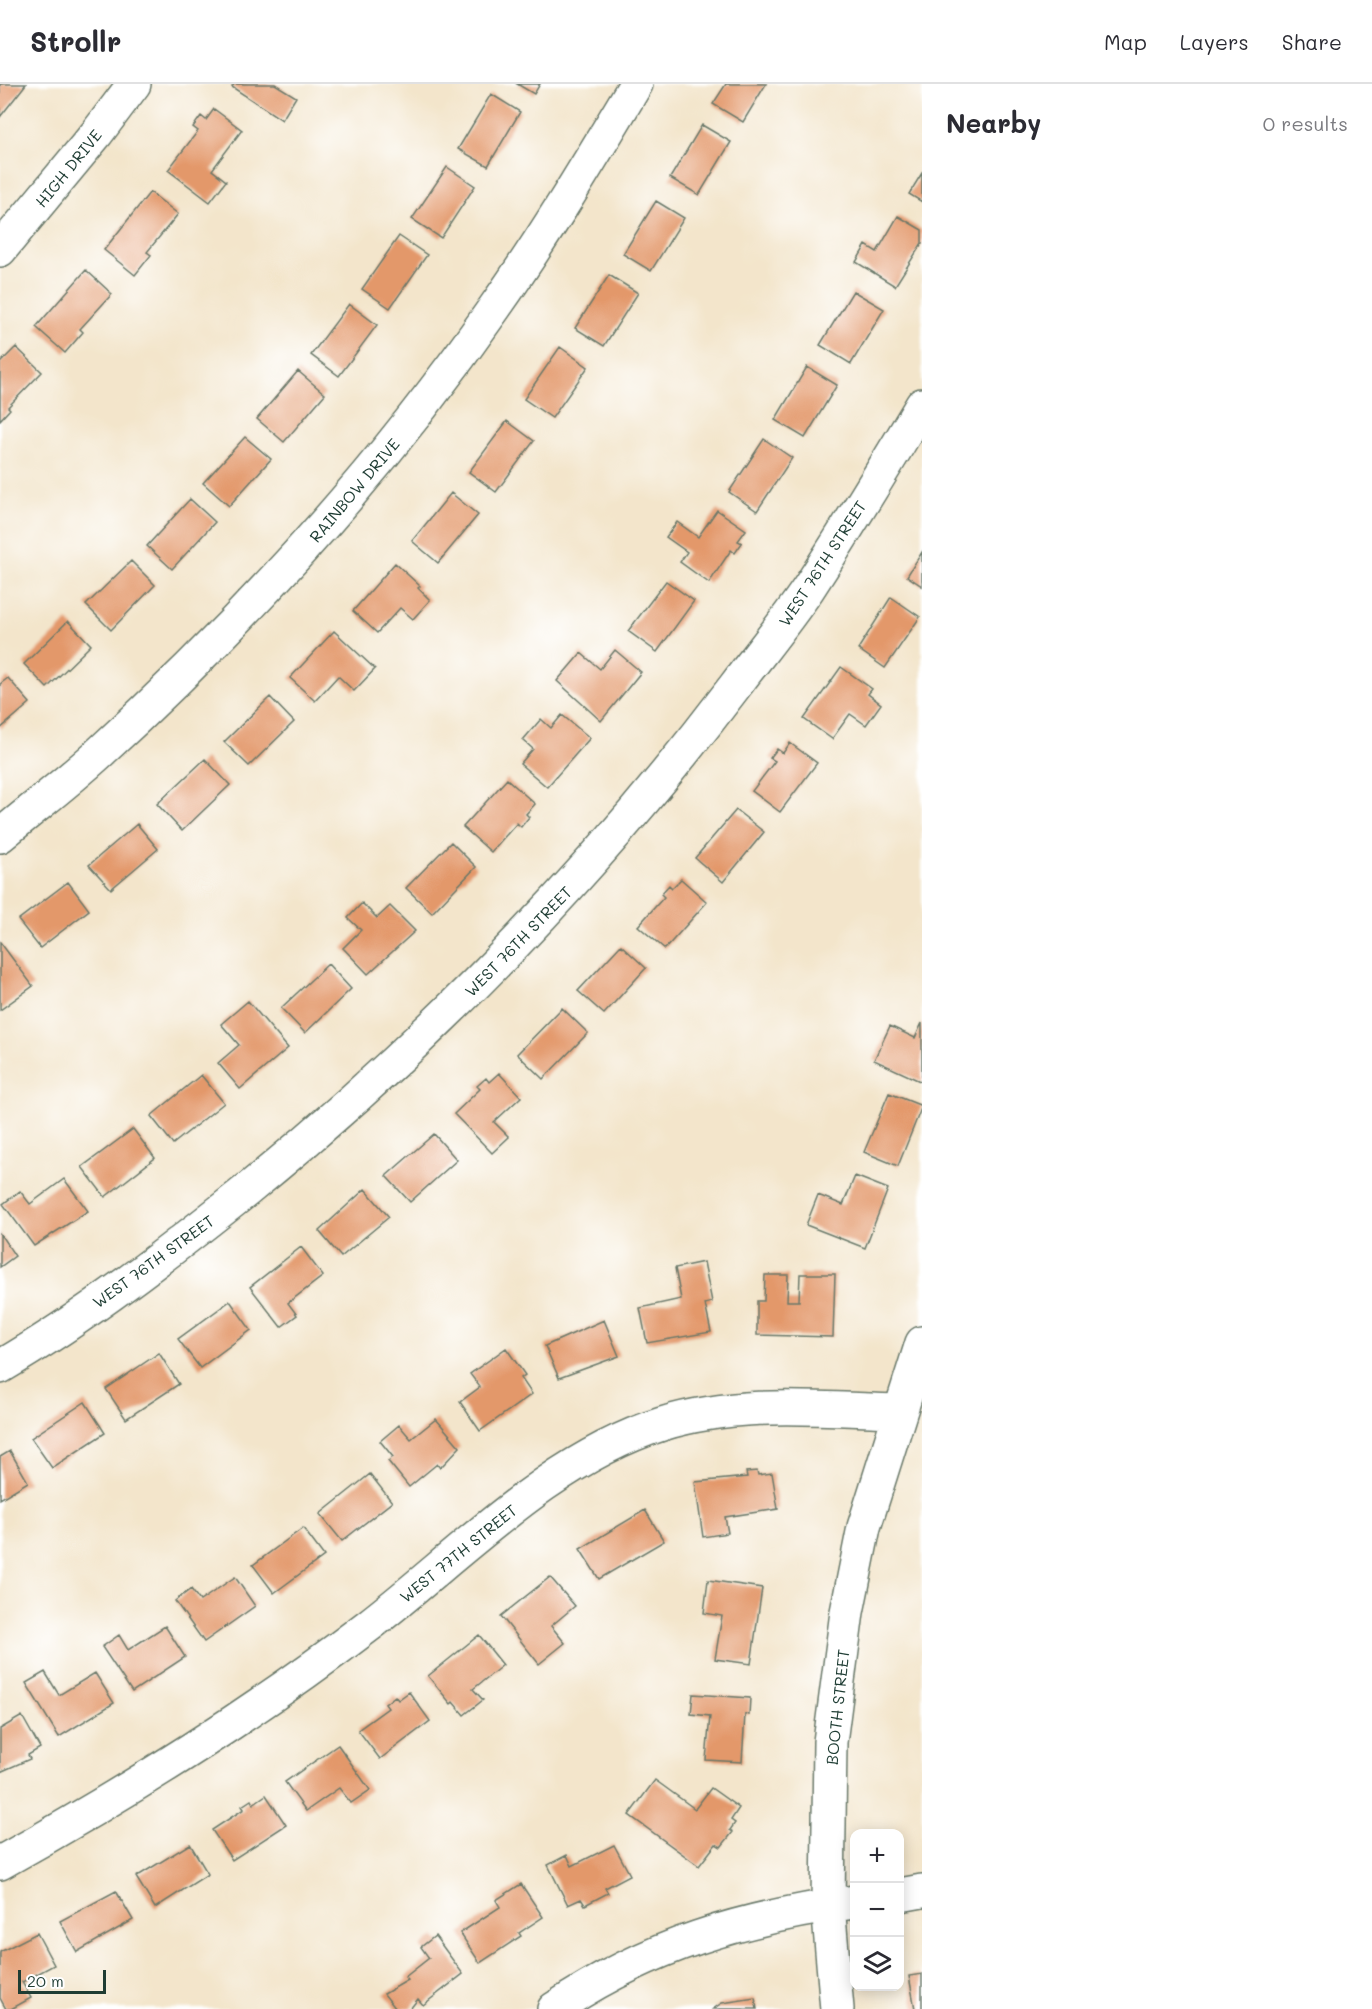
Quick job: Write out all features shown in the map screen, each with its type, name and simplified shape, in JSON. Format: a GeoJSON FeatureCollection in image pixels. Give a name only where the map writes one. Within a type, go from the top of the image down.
{"type":"FeatureCollection","features":[{"type":"Feature","properties":{"kind":"street","name":"HIGH DRIVE"},"geometry":{"type":"LineString","coordinates":[[0,250],[97,134],[134,84]]}},
{"type":"Feature","properties":{"kind":"street","name":"RAINBOW DRIVE"},"geometry":{"type":"LineString","coordinates":[[0,836],[94,758],[204,654],[312,540],[401,434],[495,308],[568,198],[636,84]]}},
{"type":"Feature","properties":{"kind":"street","name":"WEST 76TH STREET"},"geometry":{"type":"LineString","coordinates":[[0,1368],[112,1292],[211,1219],[366,1091],[472,989],[571,885],[681,758],[806,591],[922,405]]}},
{"type":"Feature","properties":{"kind":"street"},"geometry":{"type":"LineString","coordinates":[[899,1411],[922,1343]]}},
{"type":"Feature","properties":{"kind":"street","name":"WEST 77TH STREET"},"geometry":{"type":"LineString","coordinates":[[0,1863],[91,1813],[250,1713],[368,1626],[559,1473],[623,1438],[687,1417],[723,1410],[755,1407],[899,1411]]}},
{"type":"Feature","properties":{"kind":"street","name":"BOOTH STREET"},"geometry":{"type":"LineString","coordinates":[[837,2009],[841,1904],[830,1742],[847,1612],[864,1527],[899,1411]]}},
{"type":"Feature","properties":{"kind":"street"},"geometry":{"type":"LineString","coordinates":[[904,1894],[922,1891]]}},
{"type":"Feature","properties":{"kind":"street"},"geometry":{"type":"LineString","coordinates":[[554,2009],[639,1960],[701,1934],[784,1912],[841,1904]]}},
{"type":"Feature","properties":{"kind":"building"},"geometry":{"type":"Polygon","coordinates":[[[0,84],[26,84],[0,117],[0,84]]]}},
{"type":"Feature","properties":{"kind":"building"},"geometry":{"type":"Polygon","coordinates":[[[234,84],[275,84],[296,97],[282,120],[232,87],[234,84]]]}},
{"type":"Feature","properties":{"kind":"building"},"geometry":{"type":"Polygon","coordinates":[[[517,84],[540,84],[534,94],[517,84]]]}},
{"type":"Feature","properties":{"kind":"building"},"geometry":{"type":"Polygon","coordinates":[[[726,84],[766,84],[743,122],[713,104],[726,84]]]}},
{"type":"Feature","properties":{"kind":"building"},"geometry":{"type":"Polygon","coordinates":[[[491,94],[520,112],[488,166],[458,149],[491,94]]]}},
{"type":"Feature","properties":{"kind":"building"},"geometry":{"type":"Polygon","coordinates":[[[214,109],[242,130],[212,170],[226,181],[210,202],[168,170],[198,131],[193,127],[201,116],[206,120],[214,109]]]}},
{"type":"Feature","properties":{"kind":"building"},"geometry":{"type":"Polygon","coordinates":[[[702,125],[731,142],[699,195],[670,178],[702,125]]]}},
{"type":"Feature","properties":{"kind":"building"},"geometry":{"type":"Polygon","coordinates":[[[447,167],[475,186],[441,238],[412,219],[447,167]]]}},
{"type":"Feature","properties":{"kind":"building"},"geometry":{"type":"Polygon","coordinates":[[[922,173],[922,202],[909,194],[922,173]]]}},
{"type":"Feature","properties":{"kind":"building"},"geometry":{"type":"Polygon","coordinates":[[[150,192],[178,214],[147,252],[151,255],[135,275],[104,250],[150,192]]]}},
{"type":"Feature","properties":{"kind":"building"},"geometry":{"type":"Polygon","coordinates":[[[656,201],[684,218],[651,271],[623,254],[656,201]]]}},
{"type":"Feature","properties":{"kind":"building"},"geometry":{"type":"Polygon","coordinates":[[[898,216],[922,230],[922,243],[895,286],[856,262],[866,245],[877,252],[898,216]]]}},
{"type":"Feature","properties":{"kind":"building"},"geometry":{"type":"Polygon","coordinates":[[[399,236],[427,255],[390,308],[362,289],[399,236]]]}},
{"type":"Feature","properties":{"kind":"building"},"geometry":{"type":"Polygon","coordinates":[[[86,270],[112,294],[80,329],[83,332],[65,353],[36,327],[86,270]]]}},
{"type":"Feature","properties":{"kind":"building"},"geometry":{"type":"Polygon","coordinates":[[[609,275],[638,293],[604,346],[575,328],[609,275]]]}},
{"type":"Feature","properties":{"kind":"building"},"geometry":{"type":"Polygon","coordinates":[[[853,291],[884,309],[851,364],[820,345],[853,291]]]}},
{"type":"Feature","properties":{"kind":"building"},"geometry":{"type":"Polygon","coordinates":[[[349,304],[377,325],[339,376],[311,355],[349,304]]]}},
{"type":"Feature","properties":{"kind":"building"},"geometry":{"type":"Polygon","coordinates":[[[16,347],[42,372],[8,407],[10,409],[0,420],[0,363],[16,347]]]}},
{"type":"Feature","properties":{"kind":"building"},"geometry":{"type":"Polygon","coordinates":[[[560,347],[588,367],[552,418],[524,399],[560,347]]]}},
{"type":"Feature","properties":{"kind":"building"},"geometry":{"type":"Polygon","coordinates":[[[807,367],[837,385],[805,438],[775,420],[807,367]]]}},
{"type":"Feature","properties":{"kind":"building"},"geometry":{"type":"Polygon","coordinates":[[[298,371],[325,394],[284,442],[257,419],[298,371]]]}},
{"type":"Feature","properties":{"kind":"building"},"geometry":{"type":"Polygon","coordinates":[[[507,421],[534,441],[496,492],[469,472],[507,421]]]}},
{"type":"Feature","properties":{"kind":"building"},"geometry":{"type":"Polygon","coordinates":[[[245,437],[271,459],[229,506],[203,483],[245,437]]]}},
{"type":"Feature","properties":{"kind":"building"},"geometry":{"type":"Polygon","coordinates":[[[764,439],[792,458],[757,511],[729,492],[764,439]]]}},
{"type":"Feature","properties":{"kind":"building"},"geometry":{"type":"Polygon","coordinates":[[[451,493],[478,515],[438,563],[412,541],[451,493]]]}},
{"type":"Feature","properties":{"kind":"building"},"geometry":{"type":"Polygon","coordinates":[[[190,499],[215,522],[172,569],[147,546],[190,499]]]}},
{"type":"Feature","properties":{"kind":"building"},"geometry":{"type":"Polygon","coordinates":[[[717,510],[746,530],[738,541],[742,543],[735,553],[731,550],[709,583],[680,562],[687,552],[666,537],[677,522],[698,537],[717,510]]]}},
{"type":"Feature","properties":{"kind":"building"},"geometry":{"type":"Polygon","coordinates":[[[922,552],[922,586],[907,576],[922,552]]]}},
{"type":"Feature","properties":{"kind":"building"},"geometry":{"type":"Polygon","coordinates":[[[131,561],[155,585],[111,630],[86,605],[131,561]]]}},
{"type":"Feature","properties":{"kind":"building"},"geometry":{"type":"Polygon","coordinates":[[[395,563],[420,586],[418,588],[430,600],[413,619],[400,608],[377,633],[353,611],[395,563]]]}},
{"type":"Feature","properties":{"kind":"building"},"geometry":{"type":"Polygon","coordinates":[[[666,581],[694,601],[657,652],[628,631],[666,581]]]}},
{"type":"Feature","properties":{"kind":"building"},"geometry":{"type":"Polygon","coordinates":[[[891,597],[920,617],[885,668],[858,649],[891,597]]]}},
{"type":"Feature","properties":{"kind":"building"},"geometry":{"type":"Polygon","coordinates":[[[68,621],[91,645],[47,688],[24,664],[68,621]]]}},
{"type":"Feature","properties":{"kind":"building"},"geometry":{"type":"Polygon","coordinates":[[[334,631],[375,669],[354,691],[338,676],[315,701],[290,678],[334,631]]]}},
{"type":"Feature","properties":{"kind":"building"},"geometry":{"type":"Polygon","coordinates":[[[615,650],[641,672],[601,721],[557,681],[581,653],[600,669],[615,650]]]}},
{"type":"Feature","properties":{"kind":"building"},"geometry":{"type":"Polygon","coordinates":[[[841,667],[872,689],[868,694],[881,704],[866,725],[850,714],[832,739],[804,719],[841,667]]]}},
{"type":"Feature","properties":{"kind":"building"},"geometry":{"type":"Polygon","coordinates":[[[8,678],[30,703],[0,729],[0,684],[8,678]]]}},
{"type":"Feature","properties":{"kind":"building"},"geometry":{"type":"Polygon","coordinates":[[[270,697],[294,722],[249,766],[224,742],[270,697]]]}},
{"type":"Feature","properties":{"kind":"building"},"geometry":{"type":"Polygon","coordinates":[[[562,715],[590,738],[547,787],[520,764],[533,749],[523,740],[541,719],[551,728],[562,715]]]}},
{"type":"Feature","properties":{"kind":"building"},"geometry":{"type":"Polygon","coordinates":[[[790,743],[817,763],[780,812],[752,791],[775,761],[770,758],[777,749],[783,753],[790,743]]]}},
{"type":"Feature","properties":{"kind":"building"},"geometry":{"type":"Polygon","coordinates":[[[205,759],[230,785],[182,831],[157,804],[205,759]]]}},
{"type":"Feature","properties":{"kind":"building"},"geometry":{"type":"Polygon","coordinates":[[[507,779],[535,804],[526,814],[529,817],[521,827],[517,823],[491,852],[463,827],[507,779]]]}},
{"type":"Feature","properties":{"kind":"building"},"geometry":{"type":"Polygon","coordinates":[[[736,810],[764,832],[723,882],[695,858],[736,810]]]}},
{"type":"Feature","properties":{"kind":"building"},"geometry":{"type":"Polygon","coordinates":[[[137,824],[158,849],[111,889],[89,865],[137,824]]]}},
{"type":"Feature","properties":{"kind":"building"},"geometry":{"type":"Polygon","coordinates":[[[451,842],[476,867],[432,913],[406,888],[451,842]]]}},
{"type":"Feature","properties":{"kind":"building"},"geometry":{"type":"Polygon","coordinates":[[[681,879],[707,902],[665,949],[638,926],[664,897],[661,894],[669,885],[672,888],[681,879]]]}},
{"type":"Feature","properties":{"kind":"building"},"geometry":{"type":"Polygon","coordinates":[[[68,882],[89,910],[40,948],[18,920],[68,882]]]}},
{"type":"Feature","properties":{"kind":"building"},"geometry":{"type":"Polygon","coordinates":[[[362,903],[377,918],[390,906],[415,931],[368,974],[343,948],[361,930],[348,918],[362,903]]]}},
{"type":"Feature","properties":{"kind":"building"},"geometry":{"type":"Polygon","coordinates":[[[0,942],[33,986],[0,1010],[0,942]]]}},
{"type":"Feature","properties":{"kind":"building"},"geometry":{"type":"Polygon","coordinates":[[[621,945],[646,968],[604,1014],[578,991],[621,945]]]}},
{"type":"Feature","properties":{"kind":"building"},"geometry":{"type":"Polygon","coordinates":[[[328,964],[351,989],[305,1033],[281,1008],[328,964]]]}},
{"type":"Feature","properties":{"kind":"building"},"geometry":{"type":"Polygon","coordinates":[[[248,1001],[288,1048],[240,1089],[218,1063],[239,1045],[221,1024],[248,1001]]]}},
{"type":"Feature","properties":{"kind":"building"},"geometry":{"type":"Polygon","coordinates":[[[562,1008],[588,1033],[543,1079],[517,1054],[562,1008]]]}},
{"type":"Feature","properties":{"kind":"building"},"geometry":{"type":"Polygon","coordinates":[[[922,1023],[922,1082],[874,1060],[890,1026],[915,1038],[922,1023]]]}},
{"type":"Feature","properties":{"kind":"building"},"geometry":{"type":"Polygon","coordinates":[[[499,1073],[521,1097],[494,1122],[509,1137],[492,1153],[454,1114],[480,1089],[477,1086],[486,1078],[489,1082],[499,1073]]]}},
{"type":"Feature","properties":{"kind":"building"},"geometry":{"type":"Polygon","coordinates":[[[201,1075],[224,1103],[173,1144],[151,1116],[201,1075]]]}},
{"type":"Feature","properties":{"kind":"building"},"geometry":{"type":"Polygon","coordinates":[[[889,1093],[922,1106],[898,1166],[864,1152],[889,1093]]]}},
{"type":"Feature","properties":{"kind":"building"},"geometry":{"type":"Polygon","coordinates":[[[133,1129],[155,1158],[105,1197],[82,1167],[133,1129]]]}},
{"type":"Feature","properties":{"kind":"building"},"geometry":{"type":"Polygon","coordinates":[[[434,1134],[457,1160],[410,1202],[386,1176],[434,1134]]]}},
{"type":"Feature","properties":{"kind":"building"},"geometry":{"type":"Polygon","coordinates":[[[855,1176],[888,1189],[865,1248],[806,1225],[818,1195],[843,1205],[855,1176]]]}},
{"type":"Feature","properties":{"kind":"building"},"geometry":{"type":"Polygon","coordinates":[[[64,1179],[88,1211],[34,1246],[3,1204],[20,1191],[30,1204],[64,1179]]]}},
{"type":"Feature","properties":{"kind":"building"},"geometry":{"type":"Polygon","coordinates":[[[365,1189],[389,1217],[341,1257],[319,1231],[365,1189]]]}},
{"type":"Feature","properties":{"kind":"building"},"geometry":{"type":"Polygon","coordinates":[[[0,1234],[15,1256],[0,1267],[0,1234]]]}},
{"type":"Feature","properties":{"kind":"building"},"geometry":{"type":"Polygon","coordinates":[[[301,1247],[323,1276],[288,1303],[297,1315],[281,1327],[250,1287],[301,1247]]]}},
{"type":"Feature","properties":{"kind":"building"},"geometry":{"type":"Polygon","coordinates":[[[704,1262],[712,1302],[705,1304],[711,1332],[647,1343],[640,1308],[681,1299],[675,1268],[704,1262]]]}},
{"type":"Feature","properties":{"kind":"building"},"geometry":{"type":"Polygon","coordinates":[[[800,1274],[835,1274],[833,1337],[757,1335],[757,1301],[764,1301],[765,1275],[788,1275],[787,1301],[799,1301],[800,1274]]]}},
{"type":"Feature","properties":{"kind":"building"},"geometry":{"type":"Polygon","coordinates":[[[230,1301],[251,1330],[200,1368],[178,1339],[230,1301]]]}},
{"type":"Feature","properties":{"kind":"building"},"geometry":{"type":"Polygon","coordinates":[[[604,1320],[619,1356],[559,1378],[545,1346],[604,1320]]]}},
{"type":"Feature","properties":{"kind":"building"},"geometry":{"type":"Polygon","coordinates":[[[506,1348],[525,1375],[521,1378],[532,1394],[480,1431],[460,1402],[480,1387],[470,1374],[506,1348]]]}},
{"type":"Feature","properties":{"kind":"building"},"geometry":{"type":"Polygon","coordinates":[[[159,1353],[179,1384],[126,1419],[106,1389],[159,1353]]]}},
{"type":"Feature","properties":{"kind":"building"},"geometry":{"type":"Polygon","coordinates":[[[85,1402],[105,1433],[52,1468],[31,1438],[85,1402]]]}},
{"type":"Feature","properties":{"kind":"building"},"geometry":{"type":"Polygon","coordinates":[[[436,1419],[460,1447],[440,1468],[437,1464],[409,1487],[388,1461],[393,1457],[380,1441],[399,1425],[411,1439],[436,1419]]]}},
{"type":"Feature","properties":{"kind":"building"},"geometry":{"type":"Polygon","coordinates":[[[10,1451],[28,1482],[0,1499],[0,1457],[10,1451]]]}},
{"type":"Feature","properties":{"kind":"building"},"geometry":{"type":"Polygon","coordinates":[[[757,1471],[758,1475],[772,1473],[778,1509],[725,1517],[728,1533],[703,1537],[695,1482],[747,1477],[746,1472],[757,1471]]]}},
{"type":"Feature","properties":{"kind":"building"},"geometry":{"type":"Polygon","coordinates":[[[370,1474],[392,1502],[342,1541],[320,1514],[370,1474]]]}},
{"type":"Feature","properties":{"kind":"building"},"geometry":{"type":"Polygon","coordinates":[[[645,1510],[664,1541],[599,1579],[580,1549],[645,1510]]]}},
{"type":"Feature","properties":{"kind":"building"},"geometry":{"type":"Polygon","coordinates":[[[303,1528],[324,1556],[274,1593],[253,1565],[303,1528]]]}},
{"type":"Feature","properties":{"kind":"building"},"geometry":{"type":"Polygon","coordinates":[[[235,1577],[255,1606],[204,1642],[175,1601],[191,1589],[200,1601],[235,1577]]]}},
{"type":"Feature","properties":{"kind":"building"},"geometry":{"type":"Polygon","coordinates":[[[550,1577],[575,1606],[551,1626],[565,1643],[539,1664],[501,1616],[550,1577]]]}},
{"type":"Feature","properties":{"kind":"building"},"geometry":{"type":"Polygon","coordinates":[[[708,1580],[762,1588],[751,1664],[715,1659],[722,1616],[704,1613],[708,1580]]]}},
{"type":"Feature","properties":{"kind":"building"},"geometry":{"type":"Polygon","coordinates":[[[165,1626],[185,1657],[132,1692],[102,1647],[119,1635],[128,1650],[165,1626]]]}},
{"type":"Feature","properties":{"kind":"building"},"geometry":{"type":"Polygon","coordinates":[[[479,1635],[503,1665],[473,1689],[483,1700],[464,1715],[453,1702],[451,1704],[428,1676],[479,1635]]]}},
{"type":"Feature","properties":{"kind":"building"},"geometry":{"type":"Polygon","coordinates":[[[45,1672],[59,1695],[95,1673],[114,1703],[59,1737],[26,1683],[45,1672]]]}},
{"type":"Feature","properties":{"kind":"building"},"geometry":{"type":"Polygon","coordinates":[[[409,1692],[430,1721],[380,1759],[358,1730],[388,1708],[385,1704],[395,1696],[398,1700],[409,1692]]]}},
{"type":"Feature","properties":{"kind":"building"},"geometry":{"type":"Polygon","coordinates":[[[693,1694],[750,1698],[749,1715],[745,1714],[742,1762],[706,1760],[710,1716],[691,1714],[693,1694]]]}},
{"type":"Feature","properties":{"kind":"building"},"geometry":{"type":"Polygon","coordinates":[[[22,1716],[40,1748],[28,1755],[30,1759],[0,1772],[0,1729],[22,1716]]]}},
{"type":"Feature","properties":{"kind":"building"},"geometry":{"type":"Polygon","coordinates":[[[338,1745],[370,1790],[351,1803],[339,1788],[306,1811],[285,1782],[338,1745]]]}},
{"type":"Feature","properties":{"kind":"building"},"geometry":{"type":"Polygon","coordinates":[[[655,1780],[695,1809],[711,1788],[739,1808],[731,1820],[735,1823],[730,1830],[733,1832],[721,1847],[716,1844],[699,1866],[629,1815],[655,1780]]]}},
{"type":"Feature","properties":{"kind":"building"},"geometry":{"type":"Polygon","coordinates":[[[266,1795],[286,1825],[232,1860],[212,1830],[244,1809],[242,1806],[251,1800],[253,1804],[266,1795]]]}},
{"type":"Feature","properties":{"kind":"building"},"geometry":{"type":"Polygon","coordinates":[[[190,1844],[208,1874],[155,1908],[136,1877],[190,1844]]]}},
{"type":"Feature","properties":{"kind":"building"},"geometry":{"type":"Polygon","coordinates":[[[614,1845],[630,1875],[605,1888],[608,1893],[585,1905],[581,1899],[568,1905],[548,1865],[567,1855],[572,1866],[614,1845]]]}},
{"type":"Feature","properties":{"kind":"building"},"geometry":{"type":"Polygon","coordinates":[[[521,1884],[543,1917],[519,1933],[521,1936],[480,1963],[460,1933],[500,1907],[496,1900],[521,1884]]]}},
{"type":"Feature","properties":{"kind":"building"},"geometry":{"type":"Polygon","coordinates":[[[116,1891],[133,1920],[77,1952],[60,1921],[116,1891]]]}},
{"type":"Feature","properties":{"kind":"building"},"geometry":{"type":"Polygon","coordinates":[[[37,1933],[54,1965],[22,1982],[31,1998],[11,2009],[6,2009],[0,1998],[0,1952],[37,1933]]]}},
{"type":"Feature","properties":{"kind":"building"},"geometry":{"type":"Polygon","coordinates":[[[435,1936],[463,1974],[423,2005],[418,1999],[410,2009],[396,2009],[384,1994],[408,1980],[405,1977],[429,1958],[421,1947],[435,1936]]]}},
{"type":"Feature","properties":{"kind":"building"},"geometry":{"type":"Polygon","coordinates":[[[922,1974],[922,2009],[915,2009],[909,1976],[922,1974]]]}},
{"type":"Feature","properties":{"kind":"building"},"geometry":{"type":"Polygon","coordinates":[[[755,1998],[757,2009],[713,2009],[722,2003],[755,1998]]]}}]}
